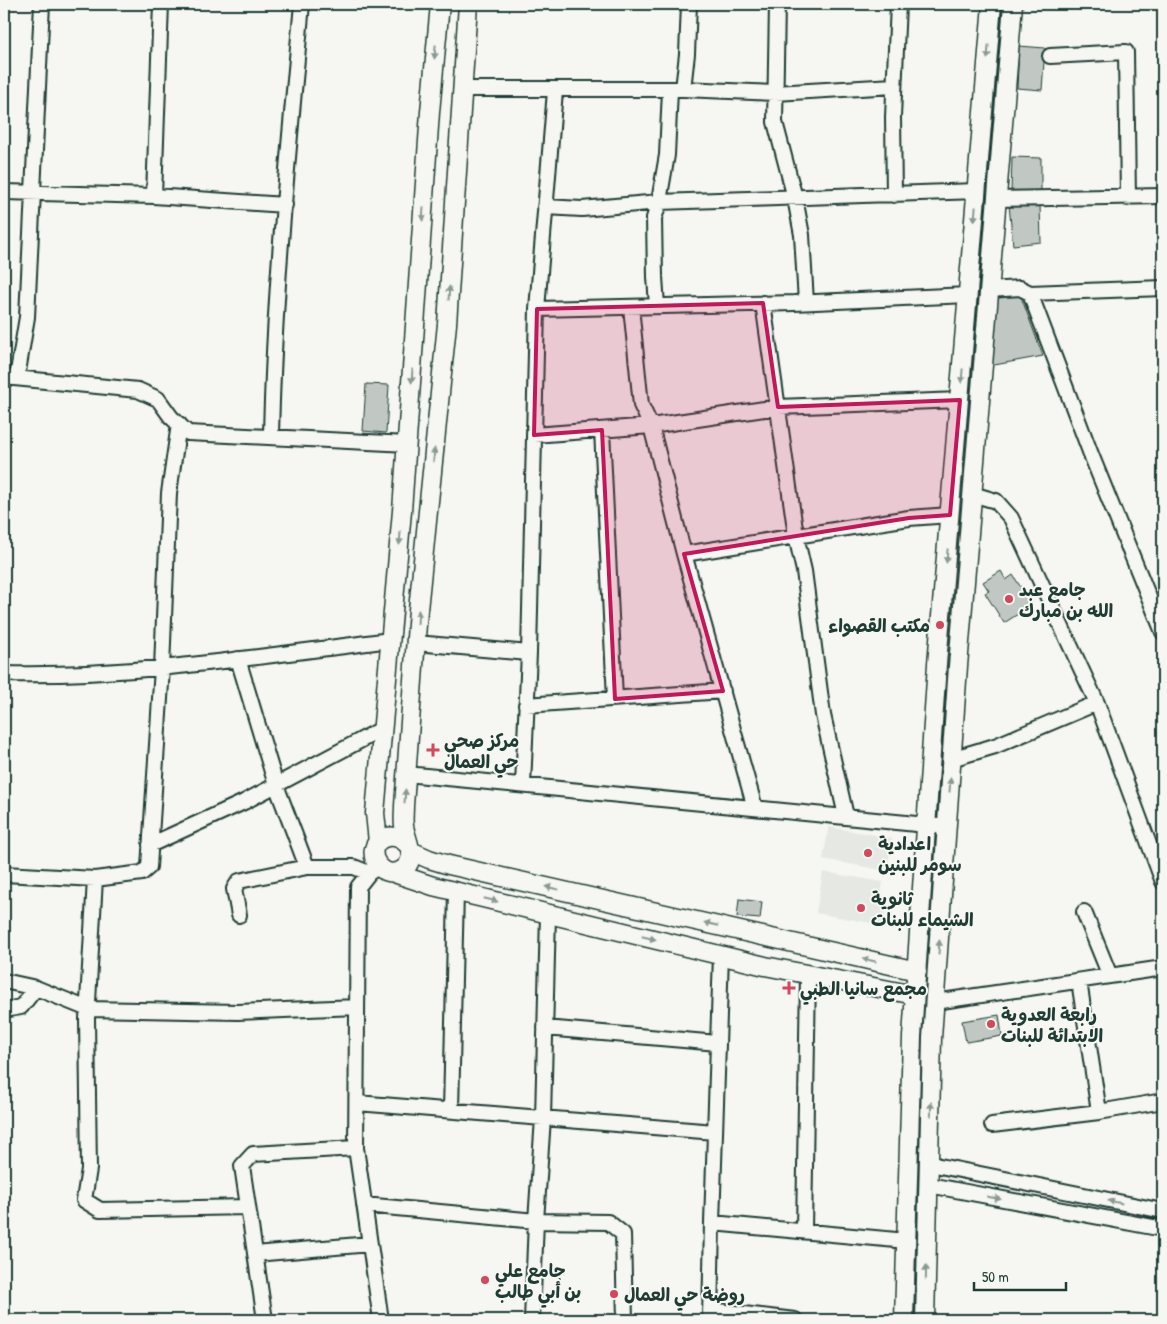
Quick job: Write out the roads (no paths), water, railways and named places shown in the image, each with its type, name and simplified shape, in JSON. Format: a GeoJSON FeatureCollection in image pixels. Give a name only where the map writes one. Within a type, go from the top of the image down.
{"type":"FeatureCollection","features":[{"type":"Feature","properties":{"kind":"street"},"geometry":{"type":"LineString","coordinates":[[42,4],[27,317],[10,377],[138,390],[158,399],[171,417],[188,433],[408,444]]}},
{"type":"Feature","properties":{"kind":"street"},"geometry":{"type":"LineString","coordinates":[[154,196],[160,4]]}},
{"type":"Feature","properties":{"kind":"street"},"geometry":{"type":"LineString","coordinates":[[271,436],[272,385],[302,4]]}},
{"type":"Feature","properties":{"kind":"street"},"geometry":{"type":"LineString","coordinates":[[380,871],[374,854],[378,842],[375,813],[408,444],[430,112],[440,4]]}},
{"type":"Feature","properties":{"kind":"street"},"geometry":{"type":"LineString","coordinates":[[381,1320],[356,1148],[358,886],[380,871],[405,868],[411,857],[404,826],[406,774],[416,643],[447,324],[468,4]]}},
{"type":"Feature","properties":{"kind":"street"},"geometry":{"type":"LineString","coordinates":[[657,306],[654,277],[654,218],[659,202],[677,90],[687,54],[689,4]]}},
{"type":"Feature","properties":{"kind":"street"},"geometry":{"type":"LineString","coordinates":[[778,4],[775,122],[795,198],[802,235],[806,302]]}},
{"type":"Feature","properties":{"kind":"street"},"geometry":{"type":"LineString","coordinates":[[894,195],[894,86],[898,4]]}},
{"type":"Feature","properties":{"kind":"street"},"geometry":{"type":"LineString","coordinates":[[904,1320],[912,1037],[949,523],[992,4]]}},
{"type":"Feature","properties":{"kind":"street"},"geometry":{"type":"LineString","coordinates":[[925,1320],[932,1038],[972,494],[1013,4]]}},
{"type":"Feature","properties":{"kind":"street"},"geometry":{"type":"LineString","coordinates":[[1050,56],[1126,52],[1128,198]]}},
{"type":"Feature","properties":{"kind":"street"},"geometry":{"type":"LineString","coordinates":[[462,89],[677,90],[775,93],[894,86]]}},
{"type":"Feature","properties":{"kind":"street"},"geometry":{"type":"LineString","coordinates":[[522,785],[529,652],[536,309],[555,90]]}},
{"type":"Feature","properties":{"kind":"street"},"geometry":{"type":"LineString","coordinates":[[545,207],[582,209],[659,202],[977,191]]}},
{"type":"Feature","properties":{"kind":"street"},"geometry":{"type":"LineString","coordinates":[[4,192],[154,196],[285,205]]}},
{"type":"Feature","properties":{"kind":"street"},"geometry":{"type":"LineString","coordinates":[[996,199],[1163,196]]}},
{"type":"Feature","properties":{"kind":"street"},"geometry":{"type":"LineString","coordinates":[[989,290],[1020,288],[1030,293],[1163,288]]}},
{"type":"Feature","properties":{"kind":"street"},"geometry":{"type":"LineString","coordinates":[[1030,293],[1092,457],[1163,632]]}},
{"type":"Feature","properties":{"kind":"street"},"geometry":{"type":"LineString","coordinates":[[536,309],[806,302],[968,295]]}},
{"type":"Feature","properties":{"kind":"street"},"geometry":{"type":"LineString","coordinates":[[763,303],[796,536],[804,571],[823,715],[846,816]]}},
{"type":"Feature","properties":{"kind":"street"},"geometry":{"type":"LineString","coordinates":[[631,307],[641,405],[651,426],[684,554],[755,808]]}},
{"type":"Feature","properties":{"kind":"street"},"geometry":{"type":"LineString","coordinates":[[534,435],[651,426],[778,407],[960,400]]}},
{"type":"Feature","properties":{"kind":"street"},"geometry":{"type":"LineString","coordinates":[[4,874],[95,879],[142,874],[149,867],[162,668],[169,493],[179,424]]}},
{"type":"Feature","properties":{"kind":"street"},"geometry":{"type":"LineString","coordinates":[[602,430],[615,699]]}},
{"type":"Feature","properties":{"kind":"street"},"geometry":{"type":"LineString","coordinates":[[972,494],[996,501],[1012,518],[1097,703],[1161,866],[1163,882]]}},
{"type":"Feature","properties":{"kind":"street"},"geometry":{"type":"LineString","coordinates":[[684,554],[909,518],[949,523],[969,535]]}},
{"type":"Feature","properties":{"kind":"street"},"geometry":{"type":"LineString","coordinates":[[4,674],[54,675],[162,668],[391,640]]}},
{"type":"Feature","properties":{"kind":"street"},"geometry":{"type":"LineString","coordinates":[[416,643],[529,652]]}},
{"type":"Feature","properties":{"kind":"street"},"geometry":{"type":"LineString","coordinates":[[238,659],[276,785],[307,867]]}},
{"type":"Feature","properties":{"kind":"street"},"geometry":{"type":"LineString","coordinates":[[526,705],[722,691]]}},
{"type":"Feature","properties":{"kind":"street"},"geometry":{"type":"LineString","coordinates":[[952,759],[994,746],[1097,703]]}},
{"type":"Feature","properties":{"kind":"street"},"geometry":{"type":"LineString","coordinates":[[150,845],[244,802],[382,729]]}},
{"type":"Feature","properties":{"kind":"street"},"geometry":{"type":"LineString","coordinates":[[406,774],[947,827]]}},
{"type":"Feature","properties":{"kind":"street"},"geometry":{"type":"LineString","coordinates":[[378,842],[388,836],[394,836],[404,840],[410,848],[428,859],[449,865],[917,971]]}},
{"type":"Feature","properties":{"kind":"street"},"geometry":{"type":"LineString","coordinates":[[239,915],[234,889],[239,881],[307,867],[354,867],[380,871],[456,892],[721,955],[915,995]]}},
{"type":"Feature","properties":{"kind":"street"},"geometry":{"type":"LineString","coordinates":[[95,879],[88,1009],[89,1169],[84,1200],[100,1210],[248,1207]]}},
{"type":"Feature","properties":{"kind":"street"},"geometry":{"type":"LineString","coordinates":[[451,1111],[456,892]]}},
{"type":"Feature","properties":{"kind":"street"},"geometry":{"type":"LineString","coordinates":[[1084,912],[1110,976]]}},
{"type":"Feature","properties":{"kind":"street"},"geometry":{"type":"LineString","coordinates":[[532,1320],[543,1118],[548,914]]}},
{"type":"Feature","properties":{"kind":"street"},"geometry":{"type":"LineString","coordinates":[[721,955],[710,1315],[795,1320]]}},
{"type":"Feature","properties":{"kind":"street"},"geometry":{"type":"LineString","coordinates":[[935,1002],[1163,968]]}},
{"type":"Feature","properties":{"kind":"street"},"geometry":{"type":"LineString","coordinates":[[804,1230],[808,974]]}},
{"type":"Feature","properties":{"kind":"street"},"geometry":{"type":"LineString","coordinates":[[1078,981],[1099,1112]]}},
{"type":"Feature","properties":{"kind":"street"},"geometry":{"type":"LineString","coordinates":[[4,982],[36,988],[88,1009],[238,1012],[357,1007]]}},
{"type":"Feature","properties":{"kind":"street"},"geometry":{"type":"LineString","coordinates":[[4,1010],[21,1007],[36,988]]}},
{"type":"Feature","properties":{"kind":"street"},"geometry":{"type":"LineString","coordinates":[[545,1028],[718,1043]]}},
{"type":"Feature","properties":{"kind":"street"},"geometry":{"type":"LineString","coordinates":[[992,1125],[1099,1112],[1163,1101]]}},
{"type":"Feature","properties":{"kind":"street"},"geometry":{"type":"LineString","coordinates":[[357,1103],[715,1132]]}},
{"type":"Feature","properties":{"kind":"street"},"geometry":{"type":"LineString","coordinates":[[265,1320],[242,1166],[253,1154],[356,1148]]}},
{"type":"Feature","properties":{"kind":"street"},"geometry":{"type":"LineString","coordinates":[[930,1164],[1163,1211]]}},
{"type":"Feature","properties":{"kind":"street"},"geometry":{"type":"LineString","coordinates":[[972,1173],[965,1181],[966,1186],[972,1193]]}},
{"type":"Feature","properties":{"kind":"street"},"geometry":{"type":"LineString","coordinates":[[929,1185],[1163,1229]]}},
{"type":"Feature","properties":{"kind":"street"},"geometry":{"type":"LineString","coordinates":[[364,1205],[536,1221],[608,1222],[623,1234],[625,1320]]}},
{"type":"Feature","properties":{"kind":"street"},"geometry":{"type":"LineString","coordinates":[[712,1223],[804,1230],[906,1242]]}},
{"type":"Feature","properties":{"kind":"street"},"geometry":{"type":"LineString","coordinates":[[255,1254],[370,1244]]}},
{"type":"Feature","properties":{"kind":"place","name":"جامع عبد الله بن مبارك"},"geometry":{"type":"Point","coordinates":[1009,599]}},
{"type":"Feature","properties":{"kind":"place","name":"مكتب القصواء"},"geometry":{"type":"Point","coordinates":[940,625]}},
{"type":"Feature","properties":{"kind":"place","name":"مركز صحي حي العمال"},"geometry":{"type":"Point","coordinates":[433,750]}},
{"type":"Feature","properties":{"kind":"place","name":"اعدادية سومر للبنين"},"geometry":{"type":"Point","coordinates":[868,853]}},
{"type":"Feature","properties":{"kind":"place","name":"ثانوية الشيماء للبنات"},"geometry":{"type":"Point","coordinates":[861,908]}},
{"type":"Feature","properties":{"kind":"place","name":"مجمع سانيا الطبي"},"geometry":{"type":"Point","coordinates":[789,988]}},
{"type":"Feature","properties":{"kind":"place","name":"رابعة العدوية الابتدائة للبنات"},"geometry":{"type":"Point","coordinates":[991,1024]}},
{"type":"Feature","properties":{"kind":"place","name":"جامع علي بن أبي طالب"},"geometry":{"type":"Point","coordinates":[485,1280]}},
{"type":"Feature","properties":{"kind":"place","name":"روضة حي العمال"},"geometry":{"type":"Point","coordinates":[614,1294]}}]}
